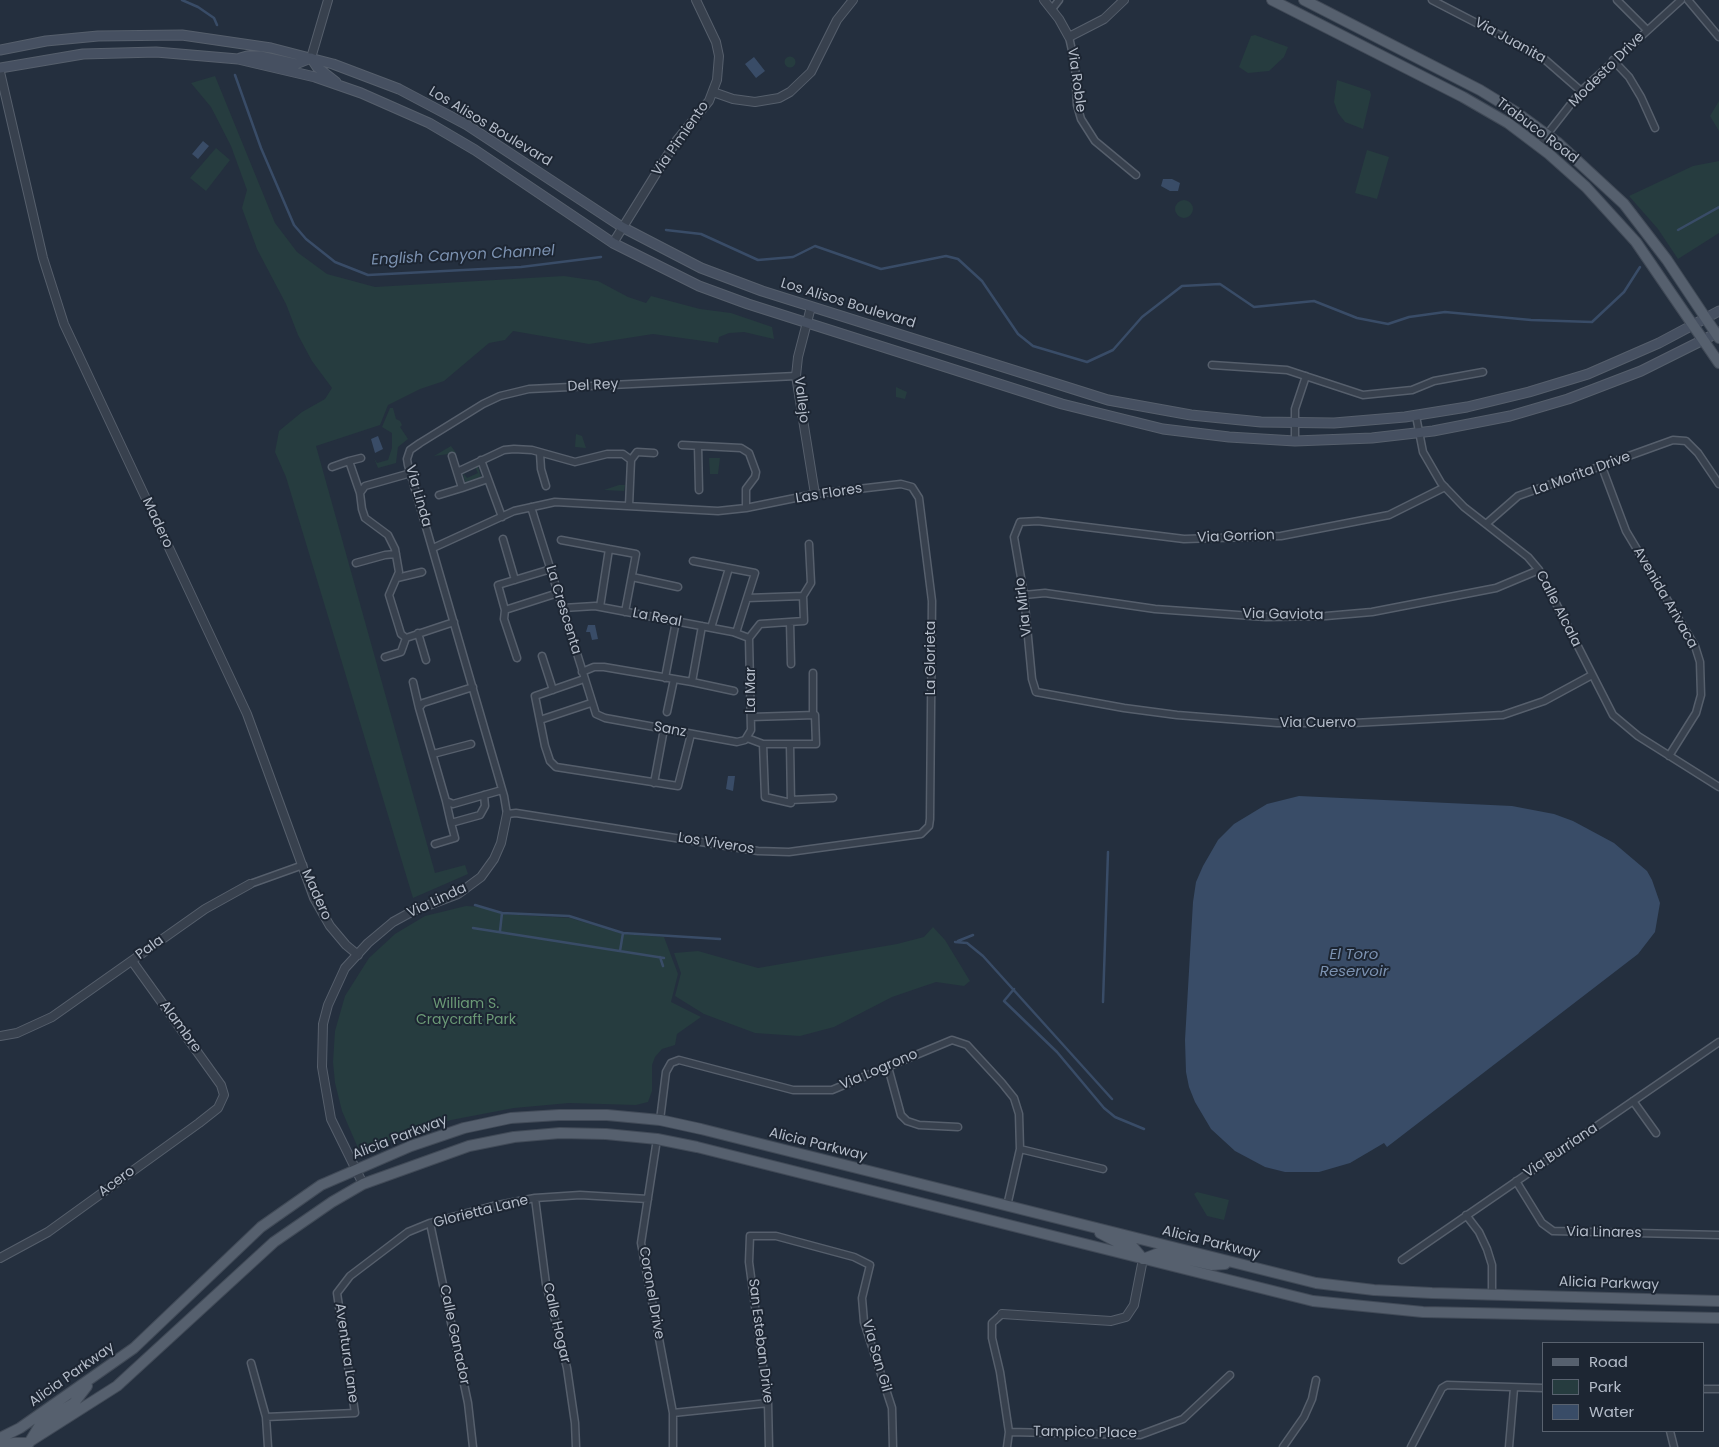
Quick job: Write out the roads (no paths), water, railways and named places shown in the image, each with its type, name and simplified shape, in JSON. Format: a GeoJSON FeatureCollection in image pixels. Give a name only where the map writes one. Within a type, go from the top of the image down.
{"type":"FeatureCollection","features":[{"type":"Feature","properties":{"kind":"main road","name":"Trabuco Road"},"geometry":{"type":"LineString","coordinates":[[1272,0],[1464,97],[1508,124],[1538,146],[1586,187],[1609,210],[1648,257],[1719,363]]}},
{"type":"Feature","properties":{"kind":"main road","name":"Trabuco Road"},"geometry":{"type":"LineString","coordinates":[[1304,0],[1480,90],[1547,134],[1624,204],[1667,260],[1718,335]]}},
{"type":"Feature","properties":{"kind":"main road","name":"Los Alisos Boulevard"},"geometry":{"type":"LineString","coordinates":[[0,50],[46,41],[98,36],[182,35],[229,41],[311,58],[398,88],[436,108],[467,125],[622,227],[701,268],[811,307],[1108,400],[1215,418],[1295,423],[1363,421],[1416,416],[1503,399],[1570,380],[1635,354],[1719,311]]}},
{"type":"Feature","properties":{"kind":"main road","name":"Los Alisos Boulevard"},"geometry":{"type":"LineString","coordinates":[[0,68],[47,59],[117,53],[168,53],[238,59],[293,71],[337,84],[412,114],[446,132],[613,243],[699,286],[807,323],[1112,418],[1197,434],[1295,441],[1337,440],[1419,434],[1485,422],[1568,399],[1641,371],[1718,335]]}},
{"type":"Feature","properties":{"kind":"main road"},"geometry":{"type":"LineString","coordinates":[[238,59],[247,56],[260,56],[296,64],[311,58],[317,67],[337,84]]}},
{"type":"Feature","properties":{"kind":"main road","name":"Alicia Parkway"},"geometry":{"type":"LineString","coordinates":[[0,1438],[20,1428],[134,1348],[261,1227],[322,1185],[411,1146],[464,1128],[511,1118],[607,1115],[660,1120],[702,1128],[1316,1283],[1374,1290],[1719,1301]]}},
{"type":"Feature","properties":{"kind":"main road"},"geometry":{"type":"LineString","coordinates":[[657,1139],[660,1120]]}},
{"type":"Feature","properties":{"kind":"main road"},"geometry":{"type":"LineString","coordinates":[[0,1447],[13,1443],[28,1446],[117,1386],[274,1242],[296,1225],[363,1184],[469,1146],[514,1137],[560,1133],[657,1139],[697,1147],[1313,1301],[1406,1311],[1719,1318]]}},
{"type":"Feature","properties":{"kind":"main road"},"geometry":{"type":"LineString","coordinates":[[1091,1227],[1117,1242],[1133,1247],[1143,1258]]}},
{"type":"Feature","properties":{"kind":"main road"},"geometry":{"type":"LineString","coordinates":[[1143,1258],[1159,1253],[1211,1265],[1232,1263]]}},
{"type":"Feature","properties":{"kind":"main road"},"geometry":{"type":"LineString","coordinates":[[1492,1294],[1492,1313]]}},
{"type":"Feature","properties":{"kind":"main road"},"geometry":{"type":"LineString","coordinates":[[28,1446],[41,1423],[74,1403],[92,1379]]}},
{"type":"Feature","properties":{"kind":"street"},"geometry":{"type":"LineString","coordinates":[[311,58],[328,0]]}},
{"type":"Feature","properties":{"kind":"street","name":"Via Pimiento"},"geometry":{"type":"LineString","coordinates":[[613,243],[678,140],[709,101],[713,92],[717,80],[719,56],[714,36],[696,0]]}},
{"type":"Feature","properties":{"kind":"street"},"geometry":{"type":"LineString","coordinates":[[713,92],[733,99],[755,102],[779,98],[797,87],[811,72],[837,20],[853,0]]}},
{"type":"Feature","properties":{"kind":"street","name":"Via Roble"},"geometry":{"type":"LineString","coordinates":[[1044,0],[1052,9],[1069,37],[1075,64],[1077,105],[1081,119],[1095,141],[1136,175]]}},
{"type":"Feature","properties":{"kind":"street"},"geometry":{"type":"LineString","coordinates":[[1052,9],[1058,0]]}},
{"type":"Feature","properties":{"kind":"street"},"geometry":{"type":"LineString","coordinates":[[1069,37],[1104,19],[1124,0]]}},
{"type":"Feature","properties":{"kind":"street","name":"Via Juanita"},"geometry":{"type":"LineString","coordinates":[[1432,0],[1542,57],[1581,90]]}},
{"type":"Feature","properties":{"kind":"street"},"geometry":{"type":"LineString","coordinates":[[1616,0],[1647,30]]}},
{"type":"Feature","properties":{"kind":"street","name":"Modesto Drive"},"geometry":{"type":"LineString","coordinates":[[1538,146],[1581,90],[1681,0]]}},
{"type":"Feature","properties":{"kind":"street"},"geometry":{"type":"LineString","coordinates":[[1688,0],[1719,38]]}},
{"type":"Feature","properties":{"kind":"street"},"geometry":{"type":"LineString","coordinates":[[1613,60],[1629,77],[1641,97],[1654,128]]}},
{"type":"Feature","properties":{"kind":"street","name":"Madero"},"geometry":{"type":"LineString","coordinates":[[0,72],[43,258],[64,324],[247,714],[314,898],[330,926],[346,945],[358,955]]}},
{"type":"Feature","properties":{"kind":"street","name":"Vallejo"},"geometry":{"type":"LineString","coordinates":[[811,307],[796,376],[815,494]]}},
{"type":"Feature","properties":{"kind":"street"},"geometry":{"type":"LineString","coordinates":[[1212,365],[1287,370],[1363,395],[1412,390],[1434,381],[1483,372]]}},
{"type":"Feature","properties":{"kind":"street","name":"Del Rey"},"geometry":{"type":"LineString","coordinates":[[408,454],[410,450],[483,404],[500,396],[529,389],[796,376]]}},
{"type":"Feature","properties":{"kind":"street"},"geometry":{"type":"LineString","coordinates":[[1295,441],[1295,409],[1306,376]]}},
{"type":"Feature","properties":{"kind":"street","name":"Calle Alcala"},"geometry":{"type":"LineString","coordinates":[[1416,416],[1419,434],[1429,465],[1445,488],[1464,507],[1528,557],[1539,570],[1613,715],[1624,726],[1719,788]]}},
{"type":"Feature","properties":{"kind":"street","name":"La Morita Drive"},"geometry":{"type":"LineString","coordinates":[[1486,524],[1518,496],[1673,440],[1686,441],[1698,453],[1719,484]]}},
{"type":"Feature","properties":{"kind":"street"},"geometry":{"type":"LineString","coordinates":[[682,445],[740,448],[749,453],[756,472],[755,477],[746,489],[746,508]]}},
{"type":"Feature","properties":{"kind":"street"},"geometry":{"type":"LineString","coordinates":[[698,446],[700,490]]}},
{"type":"Feature","properties":{"kind":"street"},"geometry":{"type":"LineString","coordinates":[[456,472],[504,450],[514,448],[575,462],[616,454],[623,454],[631,460]]}},
{"type":"Feature","properties":{"kind":"street"},"geometry":{"type":"LineString","coordinates":[[629,506],[631,460],[637,452],[654,453]]}},
{"type":"Feature","properties":{"kind":"street"},"geometry":{"type":"LineString","coordinates":[[540,453],[541,469],[546,486]]}},
{"type":"Feature","properties":{"kind":"street","name":"Via Linda"},"geometry":{"type":"LineString","coordinates":[[363,1184],[331,1119],[322,1067],[323,1024],[335,988],[345,968],[393,922],[413,910],[458,894],[471,886],[494,859],[501,842],[506,814],[502,790],[407,459],[408,454]]}},
{"type":"Feature","properties":{"kind":"street"},"geometry":{"type":"LineString","coordinates":[[452,456],[462,488]]}},
{"type":"Feature","properties":{"kind":"street"},"geometry":{"type":"LineString","coordinates":[[332,467],[361,458]]}},
{"type":"Feature","properties":{"kind":"street"},"geometry":{"type":"LineString","coordinates":[[481,460],[502,517]]}},
{"type":"Feature","properties":{"kind":"street"},"geometry":{"type":"LineString","coordinates":[[349,462],[360,493],[365,518],[388,536],[396,554],[399,572],[389,594],[397,627],[406,638]]}},
{"type":"Feature","properties":{"kind":"street","name":"Avenida Arivaca"},"geometry":{"type":"LineString","coordinates":[[1602,467],[1626,532],[1695,646],[1700,662],[1701,695],[1696,713],[1669,756]]}},
{"type":"Feature","properties":{"kind":"street"},"geometry":{"type":"LineString","coordinates":[[360,493],[365,486],[411,473]]}},
{"type":"Feature","properties":{"kind":"street"},"geometry":{"type":"LineString","coordinates":[[439,495],[488,479]]}},
{"type":"Feature","properties":{"kind":"street","name":"Las Flores"},"geometry":{"type":"LineString","coordinates":[[433,548],[502,517],[531,507],[555,502],[692,511],[746,508],[815,494],[901,484],[912,487]]}},
{"type":"Feature","properties":{"kind":"street","name":"La Glorieta"},"geometry":{"type":"LineString","coordinates":[[912,487],[919,498],[932,601],[930,819],[926,831]]}},
{"type":"Feature","properties":{"kind":"street","name":"Via Gorrion"},"geometry":{"type":"LineString","coordinates":[[1020,522],[1038,521],[1184,539],[1281,536],[1389,515],[1445,488]]}},
{"type":"Feature","properties":{"kind":"street","name":"La Crescenta"},"geometry":{"type":"LineString","coordinates":[[531,507],[591,704],[596,714]]}},
{"type":"Feature","properties":{"kind":"street","name":"Via Mirlo"},"geometry":{"type":"LineString","coordinates":[[1020,522],[1014,537],[1024,596],[1032,680],[1036,692]]}},
{"type":"Feature","properties":{"kind":"street"},"geometry":{"type":"LineString","coordinates":[[503,539],[515,580]]}},
{"type":"Feature","properties":{"kind":"street"},"geometry":{"type":"LineString","coordinates":[[561,540],[636,554],[625,612]]}},
{"type":"Feature","properties":{"kind":"street"},"geometry":{"type":"LineString","coordinates":[[749,638],[760,624],[804,621],[803,596],[811,583],[809,544]]}},
{"type":"Feature","properties":{"kind":"street"},"geometry":{"type":"LineString","coordinates":[[600,607],[609,549]]}},
{"type":"Feature","properties":{"kind":"street"},"geometry":{"type":"LineString","coordinates":[[356,563],[396,554]]}},
{"type":"Feature","properties":{"kind":"street"},"geometry":{"type":"LineString","coordinates":[[693,561],[754,573],[736,633]]}},
{"type":"Feature","properties":{"kind":"street"},"geometry":{"type":"LineString","coordinates":[[711,628],[729,568]]}},
{"type":"Feature","properties":{"kind":"street"},"geometry":{"type":"LineString","coordinates":[[516,658],[504,619],[505,610],[498,585],[551,569]]}},
{"type":"Feature","properties":{"kind":"street","name":"Via Gaviota"},"geometry":{"type":"LineString","coordinates":[[1024,596],[1045,593],[1155,609],[1266,617],[1326,616],[1372,612],[1496,588],[1539,570]]}},
{"type":"Feature","properties":{"kind":"street"},"geometry":{"type":"LineString","coordinates":[[397,578],[422,572]]}},
{"type":"Feature","properties":{"kind":"street"},"geometry":{"type":"LineString","coordinates":[[632,578],[678,587]]}},
{"type":"Feature","properties":{"kind":"street"},"geometry":{"type":"LineString","coordinates":[[505,610],[558,593]]}},
{"type":"Feature","properties":{"kind":"street"},"geometry":{"type":"LineString","coordinates":[[747,598],[803,596]]}},
{"type":"Feature","properties":{"kind":"street","name":"La Real"},"geometry":{"type":"LineString","coordinates":[[563,608],[581,606],[600,607],[736,633],[749,638]]}},
{"type":"Feature","properties":{"kind":"street"},"geometry":{"type":"LineString","coordinates":[[664,678],[676,621]]}},
{"type":"Feature","properties":{"kind":"street"},"geometry":{"type":"LineString","coordinates":[[385,657],[401,652],[406,638],[454,622]]}},
{"type":"Feature","properties":{"kind":"street"},"geometry":{"type":"LineString","coordinates":[[790,622],[791,664]]}},
{"type":"Feature","properties":{"kind":"street"},"geometry":{"type":"LineString","coordinates":[[692,682],[702,626]]}},
{"type":"Feature","properties":{"kind":"street"},"geometry":{"type":"LineString","coordinates":[[418,633],[426,660]]}},
{"type":"Feature","properties":{"kind":"street","name":"La Mar"},"geometry":{"type":"LineString","coordinates":[[746,739],[751,730],[749,638]]}},
{"type":"Feature","properties":{"kind":"street"},"geometry":{"type":"LineString","coordinates":[[542,656],[553,690]]}},
{"type":"Feature","properties":{"kind":"street"},"geometry":{"type":"LineString","coordinates":[[582,672],[594,667],[604,667],[734,690]]}},
{"type":"Feature","properties":{"kind":"street"},"geometry":{"type":"LineString","coordinates":[[813,673],[813,715],[815,715],[816,744],[763,744],[764,797],[790,803],[791,800],[833,798]]}},
{"type":"Feature","properties":{"kind":"street","name":"Via Cuervo"},"geometry":{"type":"LineString","coordinates":[[1036,692],[1124,708],[1178,715],[1277,723],[1354,723],[1504,715],[1544,701],[1592,675]]}},
{"type":"Feature","properties":{"kind":"street"},"geometry":{"type":"LineString","coordinates":[[584,679],[535,696],[550,761],[556,767],[678,786],[690,734]]}},
{"type":"Feature","properties":{"kind":"street"},"geometry":{"type":"LineString","coordinates":[[667,712],[674,679]]}},
{"type":"Feature","properties":{"kind":"street"},"geometry":{"type":"LineString","coordinates":[[413,682],[455,838],[435,844]]}},
{"type":"Feature","properties":{"kind":"street"},"geometry":{"type":"LineString","coordinates":[[419,708],[423,703],[473,687]]}},
{"type":"Feature","properties":{"kind":"street"},"geometry":{"type":"LineString","coordinates":[[540,720],[591,704]]}},
{"type":"Feature","properties":{"kind":"street","name":"Sanz"},"geometry":{"type":"LineString","coordinates":[[596,714],[606,718],[690,734],[737,742],[746,739],[763,744]]}},
{"type":"Feature","properties":{"kind":"street"},"geometry":{"type":"LineString","coordinates":[[751,717],[813,715]]}},
{"type":"Feature","properties":{"kind":"street"},"geometry":{"type":"LineString","coordinates":[[654,783],[664,729]]}},
{"type":"Feature","properties":{"kind":"street"},"geometry":{"type":"LineString","coordinates":[[432,754],[471,744]]}},
{"type":"Feature","properties":{"kind":"street"},"geometry":{"type":"LineString","coordinates":[[790,744],[791,800]]}},
{"type":"Feature","properties":{"kind":"street"},"geometry":{"type":"LineString","coordinates":[[446,801],[453,804],[502,790]]}},
{"type":"Feature","properties":{"kind":"street"},"geometry":{"type":"LineString","coordinates":[[451,823],[480,814],[485,806],[484,795]]}},
{"type":"Feature","properties":{"kind":"street","name":"Los Viveros"},"geometry":{"type":"LineString","coordinates":[[506,814],[516,813],[758,851],[781,852],[916,835],[926,831]]}},
{"type":"Feature","properties":{"kind":"street","name":"Pala"},"geometry":{"type":"LineString","coordinates":[[0,1036],[17,1033],[52,1017],[212,904],[250,884],[303,865]]}},
{"type":"Feature","properties":{"kind":"street","name":"Alambre"},"geometry":{"type":"LineString","coordinates":[[132,961],[221,1085],[224,1095]]}},
{"type":"Feature","properties":{"kind":"street","name":"Via Logrono"},"geometry":{"type":"LineString","coordinates":[[660,1120],[666,1072],[671,1063],[679,1060],[793,1090],[812,1092],[832,1090],[952,1040],[967,1045],[1014,1098],[1021,1129],[1020,1149],[1006,1206]]}},
{"type":"Feature","properties":{"kind":"street","name":"Via Burriana"},"geometry":{"type":"LineString","coordinates":[[1402,1260],[1719,1042]]}},
{"type":"Feature","properties":{"kind":"street"},"geometry":{"type":"LineString","coordinates":[[888,1067],[901,1115],[907,1121],[919,1125],[958,1127]]}},
{"type":"Feature","properties":{"kind":"street","name":"Acero"},"geometry":{"type":"LineString","coordinates":[[0,1258],[48,1232],[199,1123],[218,1108],[224,1095]]}},
{"type":"Feature","properties":{"kind":"street"},"geometry":{"type":"LineString","coordinates":[[1633,1101],[1656,1133]]}},
{"type":"Feature","properties":{"kind":"street","name":"Coronel Drive"},"geometry":{"type":"LineString","coordinates":[[657,1139],[641,1243],[673,1412],[673,1447]]}},
{"type":"Feature","properties":{"kind":"street"},"geometry":{"type":"LineString","coordinates":[[1020,1149],[1103,1169]]}},
{"type":"Feature","properties":{"kind":"street","name":"Via Linares"},"geometry":{"type":"LineString","coordinates":[[1516,1181],[1542,1224],[1553,1231],[1719,1235]]}},
{"type":"Feature","properties":{"kind":"street","name":"Glorietta Lane"},"geometry":{"type":"LineString","coordinates":[[337,1293],[350,1276],[408,1232],[430,1224],[492,1206],[535,1198],[580,1195],[648,1199]]}},
{"type":"Feature","properties":{"kind":"street","name":"Calle Hogar"},"geometry":{"type":"LineString","coordinates":[[535,1198],[546,1284],[567,1368],[575,1423],[576,1447]]}},
{"type":"Feature","properties":{"kind":"street"},"geometry":{"type":"LineString","coordinates":[[1466,1216],[1478,1232],[1487,1250],[1492,1266],[1492,1294]]}},
{"type":"Feature","properties":{"kind":"street","name":"Calle Ganador"},"geometry":{"type":"LineString","coordinates":[[430,1224],[468,1403],[473,1447]]}},
{"type":"Feature","properties":{"kind":"street","name":"San Esteban Drive"},"geometry":{"type":"LineString","coordinates":[[769,1447],[768,1403],[749,1262],[750,1236],[776,1236],[854,1257],[870,1265]]}},
{"type":"Feature","properties":{"kind":"street"},"geometry":{"type":"LineString","coordinates":[[1007,1447],[1009,1432],[1000,1372],[992,1338],[992,1323],[1002,1314],[1111,1320],[1126,1316],[1134,1305],[1143,1258]]}},
{"type":"Feature","properties":{"kind":"street","name":"Via San Gil"},"geometry":{"type":"LineString","coordinates":[[870,1265],[862,1298],[864,1322],[892,1408],[893,1447]]}},
{"type":"Feature","properties":{"kind":"street","name":"Aventura Lane"},"geometry":{"type":"LineString","coordinates":[[266,1418],[354,1412],[337,1293]]}},
{"type":"Feature","properties":{"kind":"street"},"geometry":{"type":"LineString","coordinates":[[250,1363],[266,1418],[268,1447]]}},
{"type":"Feature","properties":{"kind":"street","name":"Tampico Place"},"geometry":{"type":"LineString","coordinates":[[1009,1432],[1140,1435],[1183,1419],[1230,1375]]}},
{"type":"Feature","properties":{"kind":"street"},"geometry":{"type":"LineString","coordinates":[[1283,1447],[1304,1417],[1312,1399],[1316,1380]]}},
{"type":"Feature","properties":{"kind":"street"},"geometry":{"type":"LineString","coordinates":[[1411,1447],[1442,1388],[1447,1385],[1542,1388]]}},
{"type":"Feature","properties":{"kind":"street"},"geometry":{"type":"LineString","coordinates":[[1509,1447],[1514,1388]]}},
{"type":"Feature","properties":{"kind":"street"},"geometry":{"type":"LineString","coordinates":[[1704,1389],[1719,1389]]}},
{"type":"Feature","properties":{"kind":"street"},"geometry":{"type":"LineString","coordinates":[[673,1412],[768,1403]]}},
{"type":"Feature","properties":{"kind":"street"},"geometry":{"type":"LineString","coordinates":[[1670,1432],[1674,1447]]}},
{"type":"Feature","properties":{"kind":"water"},"geometry":{"type":"Polygon","coordinates":[[[754,57],[765,71],[756,78],[745,64],[754,57]]]}},
{"type":"Feature","properties":{"kind":"water"},"geometry":{"type":"Polygon","coordinates":[[[203,141],[209,146],[198,159],[192,154],[203,141]]]}},
{"type":"Feature","properties":{"kind":"water"},"geometry":{"type":"Polygon","coordinates":[[[1163,179],[1172,179],[1180,183],[1178,191],[1170,191],[1161,186],[1163,179]]]}},
{"type":"Feature","properties":{"kind":"water"},"geometry":{"type":"Polygon","coordinates":[[[378,436],[383,449],[375,453],[371,439],[378,436]]]}},
{"type":"Feature","properties":{"kind":"water"},"geometry":{"type":"Polygon","coordinates":[[[588,625],[595,625],[598,639],[592,640],[590,632],[586,632],[588,625]]]}},
{"type":"Feature","properties":{"kind":"water"},"geometry":{"type":"Polygon","coordinates":[[[728,776],[735,776],[733,791],[726,789],[728,776]]]}},
{"type":"Feature","properties":{"kind":"water","name":"El Toro Reservoir"},"geometry":{"type":"Polygon","coordinates":[[[1299,796],[1512,806],[1554,814],[1573,821],[1614,843],[1647,871],[1660,903],[1655,932],[1638,954],[1387,1147],[1384,1143],[1350,1163],[1319,1172],[1285,1172],[1265,1167],[1235,1151],[1211,1129],[1195,1102],[1189,1087],[1186,1072],[1185,1040],[1193,902],[1196,882],[1203,866],[1218,840],[1234,824],[1267,804],[1299,796]]]}},
{"type":"Feature","properties":{"kind":"waterway","name":"English Canyon Channel"},"geometry":{"type":"LineString","coordinates":[[182,0],[198,7],[214,18],[217,25]]}},
{"type":"Feature","properties":{"kind":"waterway","name":"English Canyon Channel"},"geometry":{"type":"LineString","coordinates":[[235,75],[261,148],[294,225],[306,239],[335,262],[368,275],[521,267],[601,257]]}},
{"type":"Feature","properties":{"kind":"waterway","name":"English Canyon Channel"},"geometry":{"type":"LineString","coordinates":[[1678,230],[1719,207]]}},
{"type":"Feature","properties":{"kind":"waterway","name":"English Canyon Channel"},"geometry":{"type":"LineString","coordinates":[[666,230],[701,234],[758,260],[793,257],[815,246],[881,269],[946,256],[958,259],[982,281],[1018,334],[1033,346],[1087,362],[1113,350],[1142,317],[1182,286],[1220,284],[1254,307],[1314,301],[1357,318],[1388,324],[1409,317],[1445,312],[1531,320],[1592,322],[1624,292],[1640,267]]}},
{"type":"Feature","properties":{"kind":"waterway"},"geometry":{"type":"LineString","coordinates":[[1103,1002],[1108,852]]}},
{"type":"Feature","properties":{"kind":"waterway"},"geometry":{"type":"LineString","coordinates":[[475,905],[502,913]]}},
{"type":"Feature","properties":{"kind":"waterway"},"geometry":{"type":"LineString","coordinates":[[500,931],[502,913],[569,916],[623,933]]}},
{"type":"Feature","properties":{"kind":"waterway"},"geometry":{"type":"LineString","coordinates":[[473,928],[664,958]]}},
{"type":"Feature","properties":{"kind":"waterway"},"geometry":{"type":"LineString","coordinates":[[620,951],[623,933],[720,939]]}},
{"type":"Feature","properties":{"kind":"waterway"},"geometry":{"type":"LineString","coordinates":[[958,941],[973,935]]}},
{"type":"Feature","properties":{"kind":"waterway"},"geometry":{"type":"LineString","coordinates":[[955,942],[967,943],[983,956],[1112,1099]]}},
{"type":"Feature","properties":{"kind":"waterway"},"geometry":{"type":"LineString","coordinates":[[660,957],[663,966]]}},
{"type":"Feature","properties":{"kind":"waterway"},"geometry":{"type":"LineString","coordinates":[[1014,989],[1004,1001],[1057,1052],[1104,1108],[1115,1117],[1144,1129]]}},
{"type":"Feature","properties":{"kind":"park label","name":"William S. Craycraft Park"},"geometry":{"type":"Point","coordinates":[466,1012]}}]}
